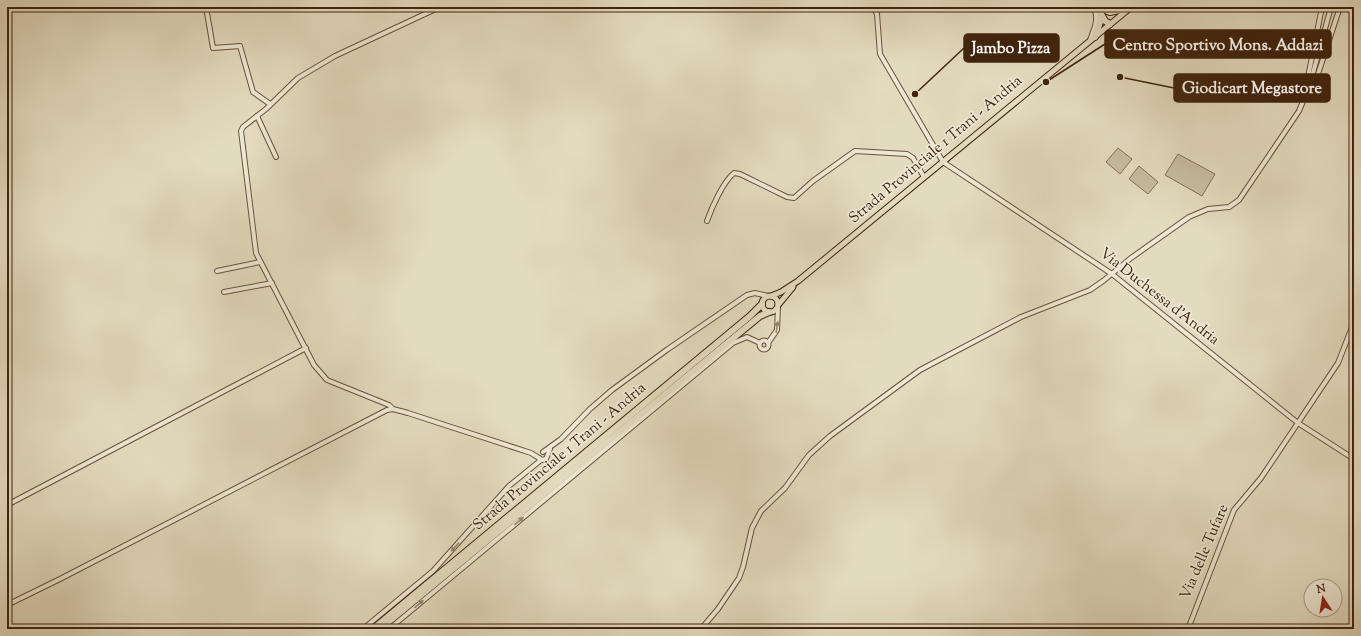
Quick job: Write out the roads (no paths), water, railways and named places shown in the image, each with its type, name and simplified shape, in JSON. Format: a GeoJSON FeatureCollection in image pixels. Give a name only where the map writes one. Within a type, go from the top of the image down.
{"type":"FeatureCollection","features":[{"type":"Feature","properties":{"kind":"highway"},"geometry":{"type":"LineString","coordinates":[[1099,8],[1110,12],[1130,7]]}},
{"type":"Feature","properties":{"kind":"highway"},"geometry":{"type":"LineString","coordinates":[[1093,38],[1100,22],[1099,8]]}},
{"type":"Feature","properties":{"kind":"highway"},"geometry":{"type":"LineString","coordinates":[[1099,8],[1109,17],[1110,24]]}},
{"type":"Feature","properties":{"kind":"highway","name":"Strada Provinciale 1 Trani - Andria"},"geometry":{"type":"LineString","coordinates":[[373,629],[750,316],[763,303]]}},
{"type":"Feature","properties":{"kind":"highway","name":"Strada Provinciale 1 Trani - Andria"},"geometry":{"type":"LineString","coordinates":[[380,629],[760,316],[769,312]]}},
{"type":"Feature","properties":{"kind":"main road","name":"Strada Provinciale 1 Trani - Andria"},"geometry":{"type":"LineString","coordinates":[[763,303],[769,296],[781,292],[798,282],[1130,7]]}},
{"type":"Feature","properties":{"kind":"main road","name":"Strada Provinciale 1 Trani - Andria"},"geometry":{"type":"LineString","coordinates":[[769,312],[774,311],[798,282]]}},
{"type":"Feature","properties":{"kind":"main road"},"geometry":{"type":"LineString","coordinates":[[769,296],[777,299],[778,306]]}},
{"type":"Feature","properties":{"kind":"main road"},"geometry":{"type":"LineString","coordinates":[[763,303],[764,309],[769,312]]}},
{"type":"Feature","properties":{"kind":"street"},"geometry":{"type":"LineString","coordinates":[[206,7],[213,48],[240,46],[253,92],[270,104]]}},
{"type":"Feature","properties":{"kind":"street"},"geometry":{"type":"LineString","coordinates":[[440,7],[328,60],[298,78],[243,127],[241,131],[256,253],[314,365],[327,380],[389,405],[393,409],[531,453],[547,457],[551,448]]}},
{"type":"Feature","properties":{"kind":"street"},"geometry":{"type":"LineString","coordinates":[[873,7],[876,14],[880,54],[943,162]]}},
{"type":"Feature","properties":{"kind":"street"},"geometry":{"type":"LineString","coordinates":[[1093,7],[1096,12],[1097,20],[1093,38]]}},
{"type":"Feature","properties":{"kind":"street"},"geometry":{"type":"LineString","coordinates":[[1310,84],[1308,77],[1322,7]]}},
{"type":"Feature","properties":{"kind":"street"},"geometry":{"type":"LineString","coordinates":[[701,629],[718,609],[739,578],[752,528],[758,515],[785,488],[809,455],[830,436],[920,370],[1020,317],[1090,290],[1131,258],[1189,217],[1208,209],[1229,207],[1240,200],[1291,125],[1310,84],[1331,7]]}},
{"type":"Feature","properties":{"kind":"street"},"geometry":{"type":"LineString","coordinates":[[1310,84],[1318,74],[1340,7]]}},
{"type":"Feature","properties":{"kind":"street"},"geometry":{"type":"LineString","coordinates":[[257,116],[276,158]]}},
{"type":"Feature","properties":{"kind":"street"},"geometry":{"type":"LineString","coordinates":[[707,221],[712,206],[734,173],[740,174],[787,197],[794,198],[813,181],[851,154],[860,150],[907,154],[913,158],[924,177]]}},
{"type":"Feature","properties":{"kind":"street","name":"Via Duchessa d'Andria"},"geometry":{"type":"LineString","coordinates":[[943,162],[1112,274],[1298,423],[1354,459]]}},
{"type":"Feature","properties":{"kind":"street"},"geometry":{"type":"LineString","coordinates":[[217,271],[260,262]]}},
{"type":"Feature","properties":{"kind":"street"},"geometry":{"type":"LineString","coordinates":[[224,292],[272,283]]}},
{"type":"Feature","properties":{"kind":"street"},"geometry":{"type":"LineString","coordinates":[[363,629],[433,571],[509,486],[612,390],[741,298],[751,293],[769,296]]}},
{"type":"Feature","properties":{"kind":"street"},"geometry":{"type":"LineString","coordinates":[[760,294],[763,303]]}},
{"type":"Feature","properties":{"kind":"street"},"geometry":{"type":"LineString","coordinates":[[389,629],[732,343],[747,337],[760,343],[760,347],[764,349],[767,347],[777,330],[778,306]]}},
{"type":"Feature","properties":{"kind":"street"},"geometry":{"type":"LineString","coordinates":[[1298,423],[1338,363],[1354,322]]}},
{"type":"Feature","properties":{"kind":"street"},"geometry":{"type":"LineString","coordinates":[[760,343],[763,340],[768,343]]}},
{"type":"Feature","properties":{"kind":"street"},"geometry":{"type":"LineString","coordinates":[[7,505],[306,348]]}},
{"type":"Feature","properties":{"kind":"street"},"geometry":{"type":"LineString","coordinates":[[7,605],[387,410],[393,409]]}},
{"type":"Feature","properties":{"kind":"street","name":"Via delle Tufare"},"geometry":{"type":"LineString","coordinates":[[1188,629],[1234,510],[1261,478],[1298,423]]}},
{"type":"Feature","properties":{"kind":"place","name":"Giodicart Megastore"},"geometry":{"type":"Point","coordinates":[1120,77]}},
{"type":"Feature","properties":{"kind":"place","name":"Centro Sportivo Mons. Addazi"},"geometry":{"type":"Point","coordinates":[1046,82]}},
{"type":"Feature","properties":{"kind":"place","name":"Jambo Pizza"},"geometry":{"type":"Point","coordinates":[915,94]}}]}
